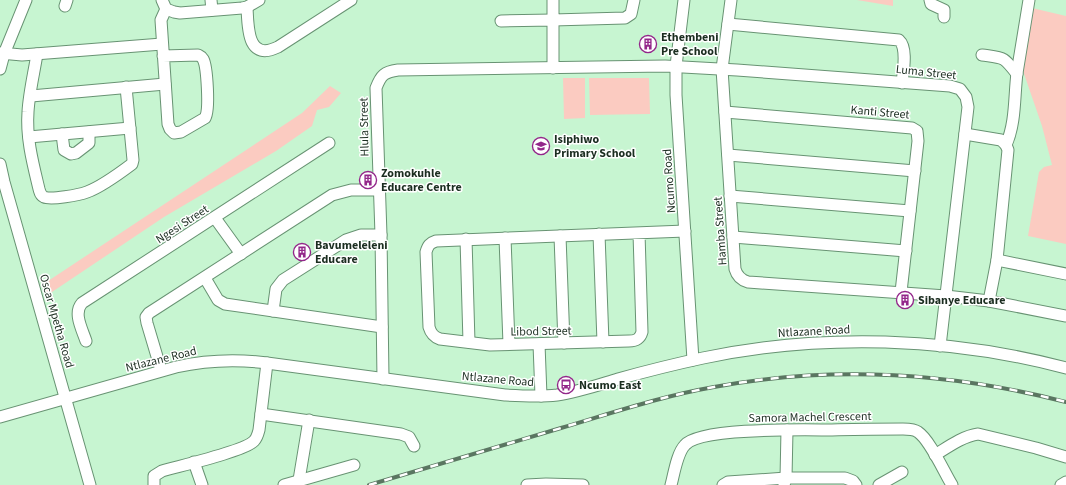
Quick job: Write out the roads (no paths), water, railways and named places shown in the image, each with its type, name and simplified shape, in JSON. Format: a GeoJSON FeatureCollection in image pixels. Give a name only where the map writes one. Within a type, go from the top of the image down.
{"type":"FeatureCollection","features":[{"type":"Feature","properties":{"kind":"street"},"geometry":{"type":"LineString","coordinates":[[0,69],[2,54],[26,0]]}},
{"type":"Feature","properties":{"kind":"street"},"geometry":{"type":"LineString","coordinates":[[163,56],[198,54],[201,56],[204,63],[208,104],[207,114],[205,118],[182,132],[174,133],[168,124],[162,44],[161,20],[164,5],[174,12],[180,12],[212,5],[247,7],[259,0]]}},
{"type":"Feature","properties":{"kind":"street"},"geometry":{"type":"LineString","coordinates":[[247,7],[248,25],[252,43],[256,48],[263,51],[268,51],[278,47],[351,0]]}},
{"type":"Feature","properties":{"kind":"street"},"geometry":{"type":"LineString","coordinates":[[552,0],[553,68]]}},
{"type":"Feature","properties":{"kind":"street"},"geometry":{"type":"LineString","coordinates":[[501,21],[625,18],[631,14],[634,0]]}},
{"type":"Feature","properties":{"kind":"street","name":"Ncumo Road"},"geometry":{"type":"LineString","coordinates":[[684,0],[676,66],[676,95],[693,360]]}},
{"type":"Feature","properties":{"kind":"street","name":"Hamba Street"},"geometry":{"type":"LineString","coordinates":[[732,0],[722,69],[735,269],[738,277],[745,281],[901,292],[989,301],[1066,316]]}},
{"type":"Feature","properties":{"kind":"street"},"geometry":{"type":"LineString","coordinates":[[930,0],[931,4],[944,10],[944,17]]}},
{"type":"Feature","properties":{"kind":"street"},"geometry":{"type":"LineString","coordinates":[[1006,145],[1011,134],[1013,124],[1017,74],[1029,0]]}},
{"type":"Feature","properties":{"kind":"street"},"geometry":{"type":"LineString","coordinates":[[728,24],[899,40],[904,49],[902,83]]}},
{"type":"Feature","properties":{"kind":"street"},"geometry":{"type":"LineString","coordinates":[[2,54],[22,55],[162,44]]}},
{"type":"Feature","properties":{"kind":"street"},"geometry":{"type":"LineString","coordinates":[[37,54],[28,112],[29,137],[30,149],[41,194],[47,197],[58,197],[86,192],[96,188],[132,164],[133,160],[126,87]]}},
{"type":"Feature","properties":{"kind":"street"},"geometry":{"type":"LineString","coordinates":[[982,55],[1005,59],[1017,74]]}},
{"type":"Feature","properties":{"kind":"street","name":"Hlula Street"},"geometry":{"type":"LineString","coordinates":[[382,379],[381,235],[376,88],[380,77],[389,71],[398,70],[676,66]]}},
{"type":"Feature","properties":{"kind":"street","name":"Luma Street"},"geometry":{"type":"LineString","coordinates":[[676,66],[950,86],[960,88],[966,97],[967,102],[965,134],[940,346]]}},
{"type":"Feature","properties":{"kind":"street"},"geometry":{"type":"LineString","coordinates":[[31,96],[165,84]]}},
{"type":"Feature","properties":{"kind":"street","name":"Kanti Street"},"geometry":{"type":"LineString","coordinates":[[725,112],[912,128],[917,131],[915,171],[901,292]]}},
{"type":"Feature","properties":{"kind":"street"},"geometry":{"type":"LineString","coordinates":[[29,137],[130,128]]}},
{"type":"Feature","properties":{"kind":"street"},"geometry":{"type":"LineString","coordinates":[[62,134],[64,150],[71,154],[76,153],[89,143],[89,132]]}},
{"type":"Feature","properties":{"kind":"street"},"geometry":{"type":"LineString","coordinates":[[965,134],[998,140],[1006,145],[1008,150],[997,260],[989,301]]}},
{"type":"Feature","properties":{"kind":"street","name":"Ngesi Street"},"geometry":{"type":"LineString","coordinates":[[86,341],[78,314],[78,309],[82,303],[329,144]]}},
{"type":"Feature","properties":{"kind":"street"},"geometry":{"type":"LineString","coordinates":[[728,155],[915,171]]}},
{"type":"Feature","properties":{"kind":"street","name":"Oscar Mpetha Road"},"geometry":{"type":"LineString","coordinates":[[0,164],[90,485]]}},
{"type":"Feature","properties":{"kind":"street"},"geometry":{"type":"LineString","coordinates":[[161,370],[146,318],[150,313],[332,195],[351,190],[379,190]]}},
{"type":"Feature","properties":{"kind":"street"},"geometry":{"type":"LineString","coordinates":[[730,196],[910,211]]}},
{"type":"Feature","properties":{"kind":"street"},"geometry":{"type":"LineString","coordinates":[[215,218],[241,254]]}},
{"type":"Feature","properties":{"kind":"street"},"geometry":{"type":"LineString","coordinates":[[469,342],[466,239],[685,231]]}},
{"type":"Feature","properties":{"kind":"street","name":"Libod Street"},"geometry":{"type":"LineString","coordinates":[[466,239],[436,240],[431,242],[426,252],[429,327],[431,333],[435,337],[440,339],[490,345],[633,341],[641,336],[642,332],[639,233]]}},
{"type":"Feature","properties":{"kind":"street"},"geometry":{"type":"LineString","coordinates":[[599,234],[603,342]]}},
{"type":"Feature","properties":{"kind":"street"},"geometry":{"type":"LineString","coordinates":[[273,311],[276,289],[283,280],[346,240],[356,236],[381,235]]}},
{"type":"Feature","properties":{"kind":"street"},"geometry":{"type":"LineString","coordinates":[[560,236],[564,343]]}},
{"type":"Feature","properties":{"kind":"street"},"geometry":{"type":"LineString","coordinates":[[733,237],[906,251]]}},
{"type":"Feature","properties":{"kind":"street"},"geometry":{"type":"LineString","coordinates":[[505,238],[509,344]]}},
{"type":"Feature","properties":{"kind":"street"},"geometry":{"type":"LineString","coordinates":[[997,260],[1066,274]]}},
{"type":"Feature","properties":{"kind":"street"},"geometry":{"type":"LineString","coordinates":[[205,278],[214,295],[220,302],[233,306],[382,326]]}},
{"type":"Feature","properties":{"kind":"street","name":"Ntlazane Road"},"geometry":{"type":"LineString","coordinates":[[0,417],[161,370],[192,363],[213,361],[240,360],[506,395],[541,396],[582,390],[660,367],[693,360],[748,350],[821,343],[890,342],[940,346],[994,353],[1066,368]]}},
{"type":"Feature","properties":{"kind":"street"},"geometry":{"type":"LineString","coordinates":[[539,344],[541,396]]}},
{"type":"Feature","properties":{"kind":"street"},"geometry":{"type":"LineString","coordinates":[[154,485],[154,476],[159,472],[238,449],[254,442],[257,437],[262,414],[267,363]]}},
{"type":"Feature","properties":{"kind":"street"},"geometry":{"type":"LineString","coordinates":[[262,414],[401,434],[409,437],[414,446]]}},
{"type":"Feature","properties":{"kind":"street"},"geometry":{"type":"LineString","coordinates":[[299,480],[309,420]]}},
{"type":"Feature","properties":{"kind":"street","name":"Samora Machel Crescent"},"geometry":{"type":"LineString","coordinates":[[671,485],[681,450],[685,444],[692,440],[718,434],[768,430],[903,428],[919,432],[952,485]]}},
{"type":"Feature","properties":{"kind":"street"},"geometry":{"type":"LineString","coordinates":[[785,481],[787,430]]}},
{"type":"Feature","properties":{"kind":"street"},"geometry":{"type":"LineString","coordinates":[[934,454],[964,438],[978,434],[1066,457]]}},
{"type":"Feature","properties":{"kind":"street"},"geometry":{"type":"LineString","coordinates":[[194,462],[202,485]]}},
{"type":"Feature","properties":{"kind":"street"},"geometry":{"type":"LineString","coordinates":[[284,485],[354,465]]}},
{"type":"Feature","properties":{"kind":"street"},"geometry":{"type":"LineString","coordinates":[[879,485],[902,472]]}},
{"type":"Feature","properties":{"kind":"street"},"geometry":{"type":"LineString","coordinates":[[723,485],[728,482],[845,478],[853,481],[856,485]]}},
{"type":"Feature","properties":{"kind":"street"},"geometry":{"type":"LineString","coordinates":[[1061,485],[1066,482]]}},
{"type":"Feature","properties":{"kind":"street"},"geometry":{"type":"LineString","coordinates":[[527,485],[583,485]]}},
{"type":"Feature","properties":{"kind":"railway"},"geometry":{"type":"LineString","coordinates":[[369,485],[656,400],[714,387],[758,380],[847,374],[935,378],[1022,392],[1066,402]]}},
{"type":"Feature","properties":{"kind":"place","name":"Ethembeni Pre School"},"geometry":{"type":"Point","coordinates":[648,44]}},
{"type":"Feature","properties":{"kind":"place","name":"Isiphiwo Primary School"},"geometry":{"type":"Point","coordinates":[541,146]}},
{"type":"Feature","properties":{"kind":"place","name":"Zomokuhle Educare Centre"},"geometry":{"type":"Point","coordinates":[368,180]}},
{"type":"Feature","properties":{"kind":"place","name":"Bavumeleleni Educare"},"geometry":{"type":"Point","coordinates":[302,252]}},
{"type":"Feature","properties":{"kind":"place","name":"Sibanye Educare"},"geometry":{"type":"Point","coordinates":[905,300]}},
{"type":"Feature","properties":{"kind":"place","name":"Ncumo East"},"geometry":{"type":"Point","coordinates":[566,385]}}]}
